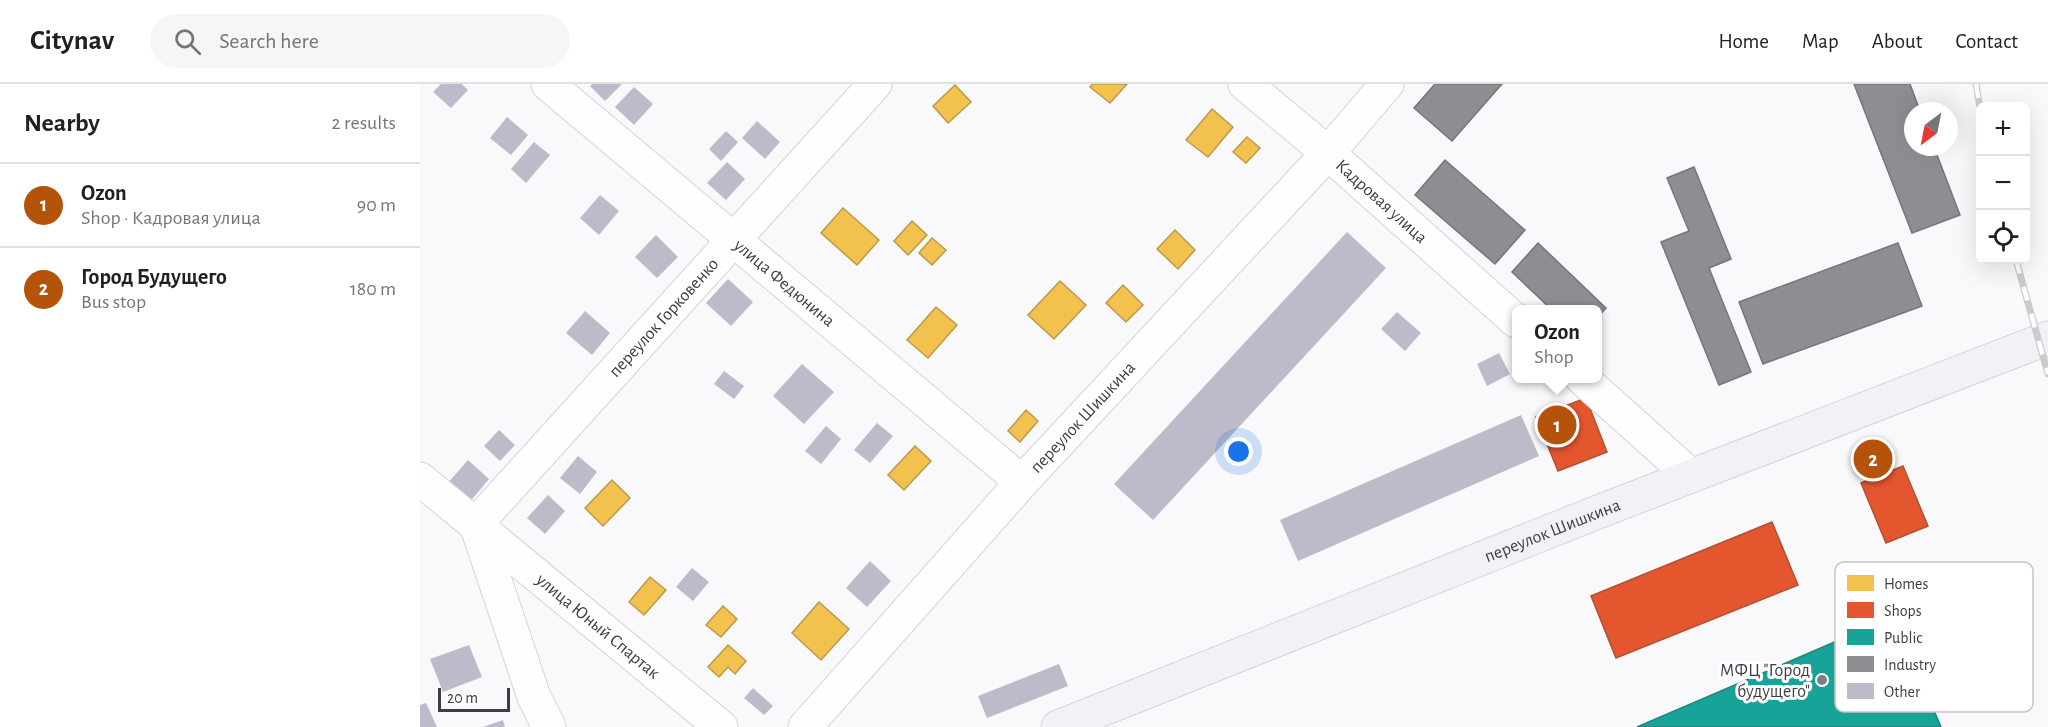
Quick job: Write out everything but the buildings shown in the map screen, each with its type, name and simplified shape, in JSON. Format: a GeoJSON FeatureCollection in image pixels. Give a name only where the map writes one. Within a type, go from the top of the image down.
{"type":"FeatureCollection","features":[{"type":"Feature","properties":{"kind":"main road","name":"переулок Шишкина"},"geometry":{"type":"LineString","coordinates":[[1058,727],[1691,476],[2048,338]]}},
{"type":"Feature","properties":{"kind":"street","name":"улица Федюнина"},"geometry":{"type":"LineString","coordinates":[[548,84],[1022,482]]}},
{"type":"Feature","properties":{"kind":"street","name":"переулок Горковенко"},"geometry":{"type":"LineString","coordinates":[[476,524],[875,84]]}},
{"type":"Feature","properties":{"kind":"street","name":"Кадровая улица"},"geometry":{"type":"LineString","coordinates":[[1245,84],[1328,153],[1512,317]]}},
{"type":"Feature","properties":{"kind":"street","name":"переулок Шишкина"},"geometry":{"type":"LineString","coordinates":[[805,727],[1022,482],[1328,153],[1387,84]]}},
{"type":"Feature","properties":{"kind":"street"},"geometry":{"type":"LineString","coordinates":[[1588,383],[1691,476]]}},
{"type":"Feature","properties":{"kind":"street","name":"улица Юный Спартак"},"geometry":{"type":"LineString","coordinates":[[420,479],[721,727]]}},
{"type":"Feature","properties":{"kind":"street"},"geometry":{"type":"LineString","coordinates":[[476,524],[534,697],[549,727]]}},
{"type":"Feature","properties":{"kind":"railway"},"geometry":{"type":"LineString","coordinates":[[1976,84],[1979,102]]}},
{"type":"Feature","properties":{"kind":"railway"},"geometry":{"type":"LineString","coordinates":[[2017,264],[2048,374]]}},
{"type":"Feature","properties":{"kind":"place","name":"Ozon"},"geometry":{"type":"Point","coordinates":[1557,425]}},
{"type":"Feature","properties":{"kind":"place","name":"Город Будущего"},"geometry":{"type":"Point","coordinates":[1873,459]}},
{"type":"Feature","properties":{"kind":"place","name":"МФЦ \"Город будущего\""},"geometry":{"type":"Point","coordinates":[1822,680]}}]}
